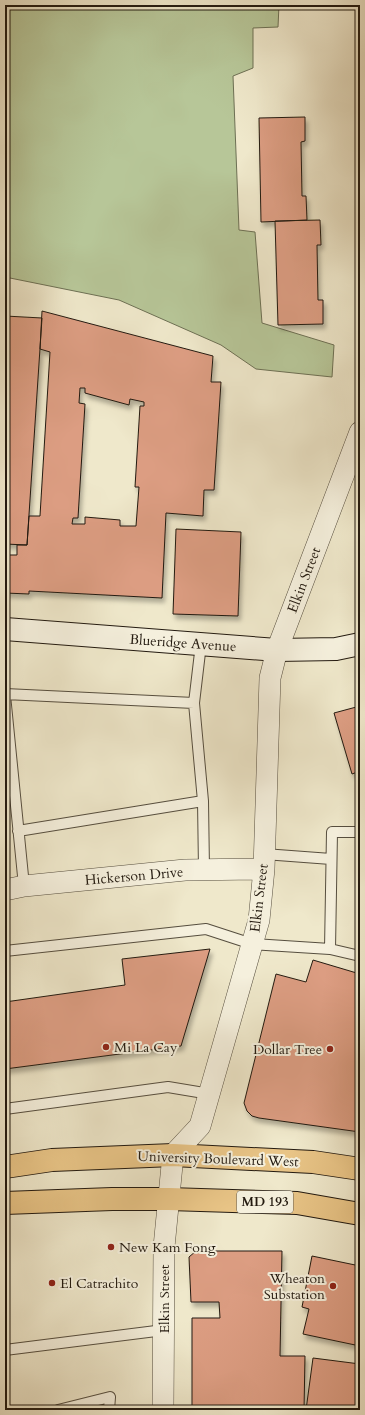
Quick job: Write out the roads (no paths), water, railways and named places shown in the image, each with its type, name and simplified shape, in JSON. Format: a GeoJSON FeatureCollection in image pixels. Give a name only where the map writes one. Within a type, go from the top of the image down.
{"type":"FeatureCollection","features":[{"type":"Feature","properties":{"kind":"main road","name":"University Boulevard West"},"geometry":{"type":"LineString","coordinates":[[5,1166],[52,1160],[174,1155],[313,1162],[360,1169]]}},
{"type":"Feature","properties":{"kind":"main road","name":"MD 193"},"geometry":{"type":"LineString","coordinates":[[5,1204],[112,1198],[169,1198],[297,1204],[360,1214]]}},
{"type":"Feature","properties":{"kind":"street","name":"Elkin Street"},"geometry":{"type":"LineString","coordinates":[[163,1410],[164,1247],[174,1155],[200,1126],[259,920],[264,862],[270,678],[277,650],[360,432]]}},
{"type":"Feature","properties":{"kind":"street","name":"Blueridge Avenue"},"geometry":{"type":"LineString","coordinates":[[5,629],[277,650],[336,649],[360,644]]}},
{"type":"Feature","properties":{"kind":"street","name":"Hickerson Drive"},"geometry":{"type":"LineString","coordinates":[[15,888],[185,870],[204,870],[264,862]]}},
{"type":"Feature","properties":{"kind":"lane"},"geometry":{"type":"LineString","coordinates":[[201,644],[194,703],[203,801],[204,870]]}},
{"type":"Feature","properties":{"kind":"lane"},"geometry":{"type":"LineString","coordinates":[[15,888],[18,831],[5,694],[194,703]]}},
{"type":"Feature","properties":{"kind":"lane"},"geometry":{"type":"LineString","coordinates":[[18,831],[203,801]]}},
{"type":"Feature","properties":{"kind":"lane"},"geometry":{"type":"LineString","coordinates":[[330,949],[332,832],[360,832]]}},
{"type":"Feature","properties":{"kind":"lane"},"geometry":{"type":"LineString","coordinates":[[264,862],[299,856],[331,859]]}},
{"type":"Feature","properties":{"kind":"lane"},"geometry":{"type":"LineString","coordinates":[[5,951],[206,929],[252,944],[330,949],[360,956]]}},
{"type":"Feature","properties":{"kind":"lane"},"geometry":{"type":"LineString","coordinates":[[5,1109],[168,1087],[210,1094]]}},
{"type":"Feature","properties":{"kind":"lane"},"geometry":{"type":"LineString","coordinates":[[5,1350],[164,1330]]}},
{"type":"Feature","properties":{"kind":"lane"},"geometry":{"type":"LineString","coordinates":[[58,1410],[110,1397],[109,1410]]}},
{"type":"Feature","properties":{"kind":"place","name":"Mi La Cay"},"geometry":{"type":"Point","coordinates":[106,1047]}},
{"type":"Feature","properties":{"kind":"place","name":"Dollar Tree"},"geometry":{"type":"Point","coordinates":[330,1049]}},
{"type":"Feature","properties":{"kind":"place","name":"New Kam Fong"},"geometry":{"type":"Point","coordinates":[111,1247]}},
{"type":"Feature","properties":{"kind":"place","name":"El Catrachito"},"geometry":{"type":"Point","coordinates":[52,1283]}},
{"type":"Feature","properties":{"kind":"place","name":"Wheaton Substation"},"geometry":{"type":"Point","coordinates":[333,1286]}}]}
